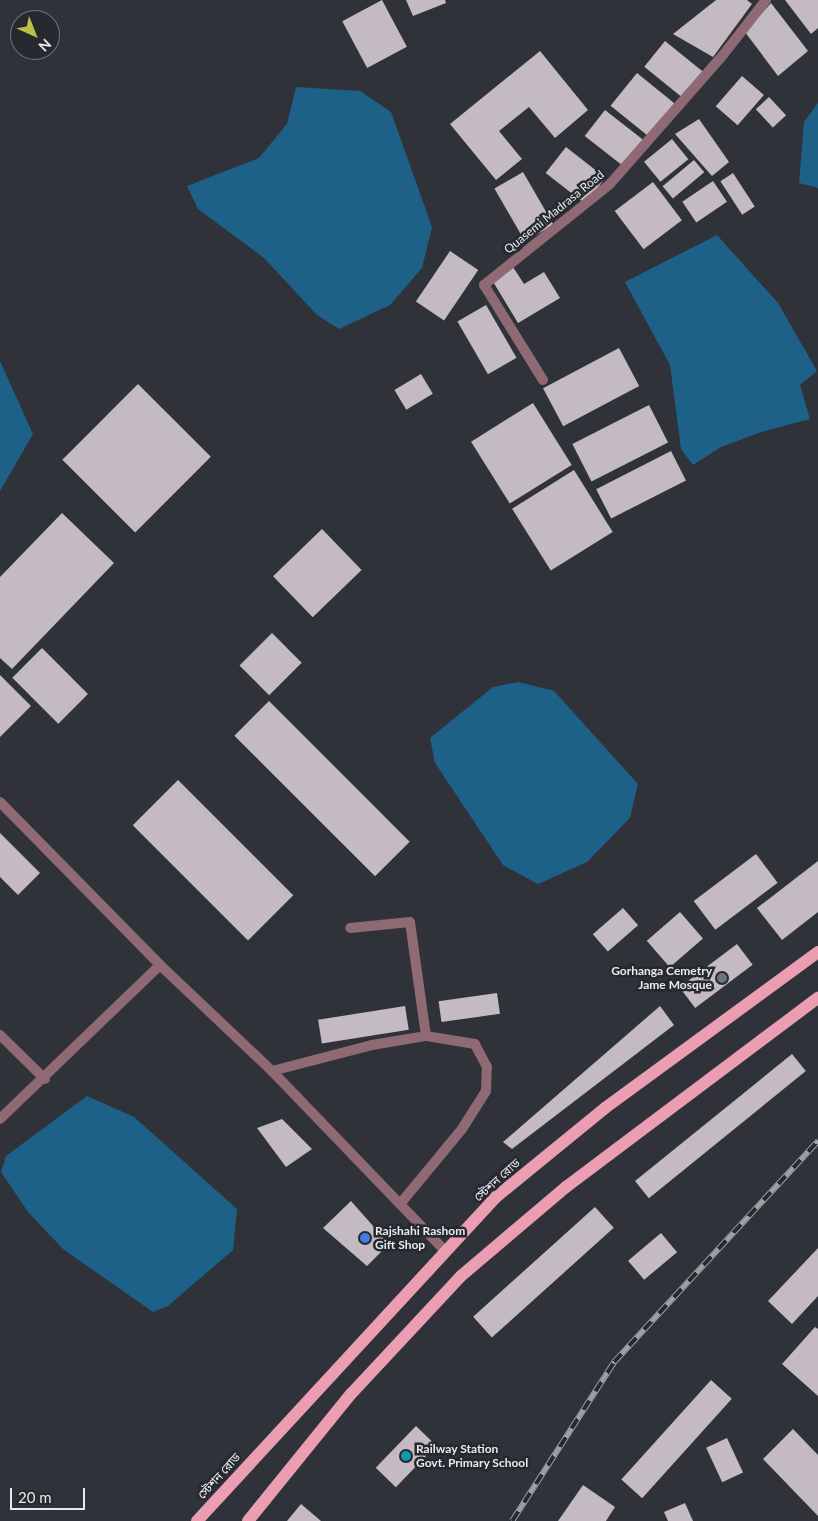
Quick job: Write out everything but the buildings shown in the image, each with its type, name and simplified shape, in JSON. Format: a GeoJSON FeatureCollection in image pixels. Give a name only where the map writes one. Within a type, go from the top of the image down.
{"type":"FeatureCollection","features":[{"type":"Feature","properties":{"kind":"main road","name":"স্টেশন রোড"},"geometry":{"type":"LineString","coordinates":[[197,1521],[496,1197],[606,1108],[818,952]]}},
{"type":"Feature","properties":{"kind":"main road"},"geometry":{"type":"LineString","coordinates":[[248,1521],[351,1394],[461,1276],[566,1187],[818,998]]}},
{"type":"Feature","properties":{"kind":"street","name":"Quasemi Madrasa Road"},"geometry":{"type":"LineString","coordinates":[[543,380],[484,285],[610,184],[723,55],[766,0]]}},
{"type":"Feature","properties":{"kind":"street"},"geometry":{"type":"LineString","coordinates":[[0,802],[160,965],[272,1070],[446,1252]]}},
{"type":"Feature","properties":{"kind":"street"},"geometry":{"type":"LineString","coordinates":[[350,928],[410,922],[426,1036]]}},
{"type":"Feature","properties":{"kind":"street"},"geometry":{"type":"LineString","coordinates":[[0,1119],[45,1078],[160,965]]}},
{"type":"Feature","properties":{"kind":"street"},"geometry":{"type":"LineString","coordinates":[[0,1035],[45,1078]]}},
{"type":"Feature","properties":{"kind":"street"},"geometry":{"type":"LineString","coordinates":[[272,1070],[372,1045],[426,1036],[475,1044],[487,1067],[486,1091],[462,1129],[400,1204]]}},
{"type":"Feature","properties":{"kind":"water"},"geometry":{"type":"Polygon","coordinates":[[[296,87],[360,91],[391,112],[432,227],[422,268],[390,305],[339,329],[317,315],[264,258],[198,209],[187,186],[259,158],[287,124],[296,87]]]}},
{"type":"Feature","properties":{"kind":"water"},"geometry":{"type":"Polygon","coordinates":[[[818,103],[818,188],[799,183],[804,122],[818,103]]]}},
{"type":"Feature","properties":{"kind":"water"},"geometry":{"type":"Polygon","coordinates":[[[717,235],[778,303],[817,371],[800,385],[810,419],[761,432],[721,447],[693,465],[681,449],[670,365],[625,282],[717,235]]]}},
{"type":"Feature","properties":{"kind":"water"},"geometry":{"type":"Polygon","coordinates":[[[0,361],[33,434],[0,491],[0,361]]]}},
{"type":"Feature","properties":{"kind":"water"},"geometry":{"type":"Polygon","coordinates":[[[518,682],[554,691],[638,784],[630,818],[587,862],[538,884],[503,865],[435,763],[430,738],[493,687],[518,682]]]}},
{"type":"Feature","properties":{"kind":"water"},"geometry":{"type":"Polygon","coordinates":[[[87,1096],[134,1117],[237,1209],[233,1250],[168,1306],[153,1312],[63,1249],[28,1212],[1,1172],[6,1156],[87,1096]]]}},
{"type":"Feature","properties":{"kind":"railway"},"geometry":{"type":"LineString","coordinates":[[512,1521],[614,1362],[818,1141]]}},
{"type":"Feature","properties":{"kind":"place","name":"Gorhanga Cemetry Jame Mosque"},"geometry":{"type":"Point","coordinates":[722,978]}},
{"type":"Feature","properties":{"kind":"place","name":"Rajshahi Rashom Gift Shop"},"geometry":{"type":"Point","coordinates":[365,1238]}},
{"type":"Feature","properties":{"kind":"place","name":"Railway Station Govt. Primary School"},"geometry":{"type":"Point","coordinates":[406,1456]}}]}
